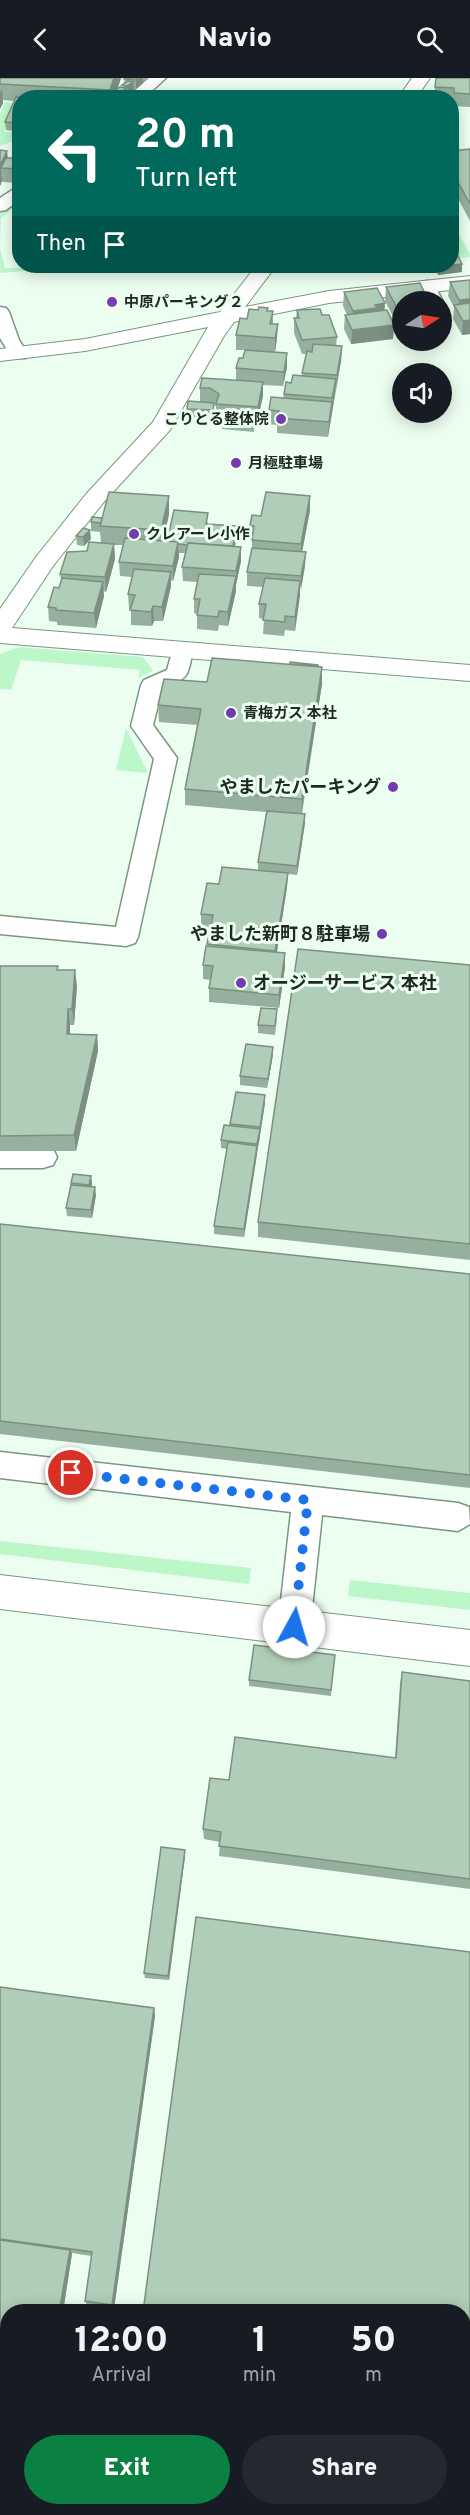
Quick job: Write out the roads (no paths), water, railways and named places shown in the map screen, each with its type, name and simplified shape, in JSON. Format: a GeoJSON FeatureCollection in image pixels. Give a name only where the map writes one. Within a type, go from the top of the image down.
{"type":"FeatureCollection","features":[{"type":"Feature","properties":{"kind":"street"},"geometry":{"type":"LineString","coordinates":[[0,627],[44,562],[94,498],[162,425],[214,334],[261,273]]}},
{"type":"Feature","properties":{"kind":"street"},"geometry":{"type":"LineString","coordinates":[[440,291],[470,282]]}},
{"type":"Feature","properties":{"kind":"street"},"geometry":{"type":"LineString","coordinates":[[9,355],[85,345],[329,297],[392,295]]}},
{"type":"Feature","properties":{"kind":"street"},"geometry":{"type":"LineString","coordinates":[[0,635],[470,673]]}},
{"type":"Feature","properties":{"kind":"street"},"geometry":{"type":"LineString","coordinates":[[0,1592],[470,1648]]}},
{"type":"Feature","properties":{"kind":"lane"},"geometry":{"type":"LineString","coordinates":[[144,90],[158,78]]}},
{"type":"Feature","properties":{"kind":"lane"},"geometry":{"type":"LineString","coordinates":[[0,206],[12,196]]}},
{"type":"Feature","properties":{"kind":"lane"},"geometry":{"type":"LineString","coordinates":[[0,312],[10,340],[9,355]]}},
{"type":"Feature","properties":{"kind":"lane"},"geometry":{"type":"LineString","coordinates":[[0,925],[126,937],[166,758],[142,726],[152,685],[177,674],[182,650]]}},
{"type":"Feature","properties":{"kind":"lane"},"geometry":{"type":"LineString","coordinates":[[0,1157],[43,1157]]}},
{"type":"Feature","properties":{"kind":"lane"},"geometry":{"type":"LineString","coordinates":[[0,1465],[458,1517]]}},
{"type":"Feature","properties":{"kind":"lane"},"geometry":{"type":"LineString","coordinates":[[294,1627],[308,1500]]}},
{"type":"Feature","properties":{"kind":"place","name":"中原パーキング２"},"geometry":{"type":"Point","coordinates":[112,302]}},
{"type":"Feature","properties":{"kind":"place","name":"こりとる整体院"},"geometry":{"type":"Point","coordinates":[281,419]}},
{"type":"Feature","properties":{"kind":"place","name":"月極駐車場"},"geometry":{"type":"Point","coordinates":[236,463]}},
{"type":"Feature","properties":{"kind":"place","name":"クレアーレ小作"},"geometry":{"type":"Point","coordinates":[134,534]}},
{"type":"Feature","properties":{"kind":"place","name":"青梅ガス 本社"},"geometry":{"type":"Point","coordinates":[231,713]}},
{"type":"Feature","properties":{"kind":"place","name":"やましたパーキング"},"geometry":{"type":"Point","coordinates":[393,787]}},
{"type":"Feature","properties":{"kind":"place","name":"やました新町８駐車場"},"geometry":{"type":"Point","coordinates":[382,934]}},
{"type":"Feature","properties":{"kind":"place","name":"オージーサービス 本社"},"geometry":{"type":"Point","coordinates":[241,983]}}]}
